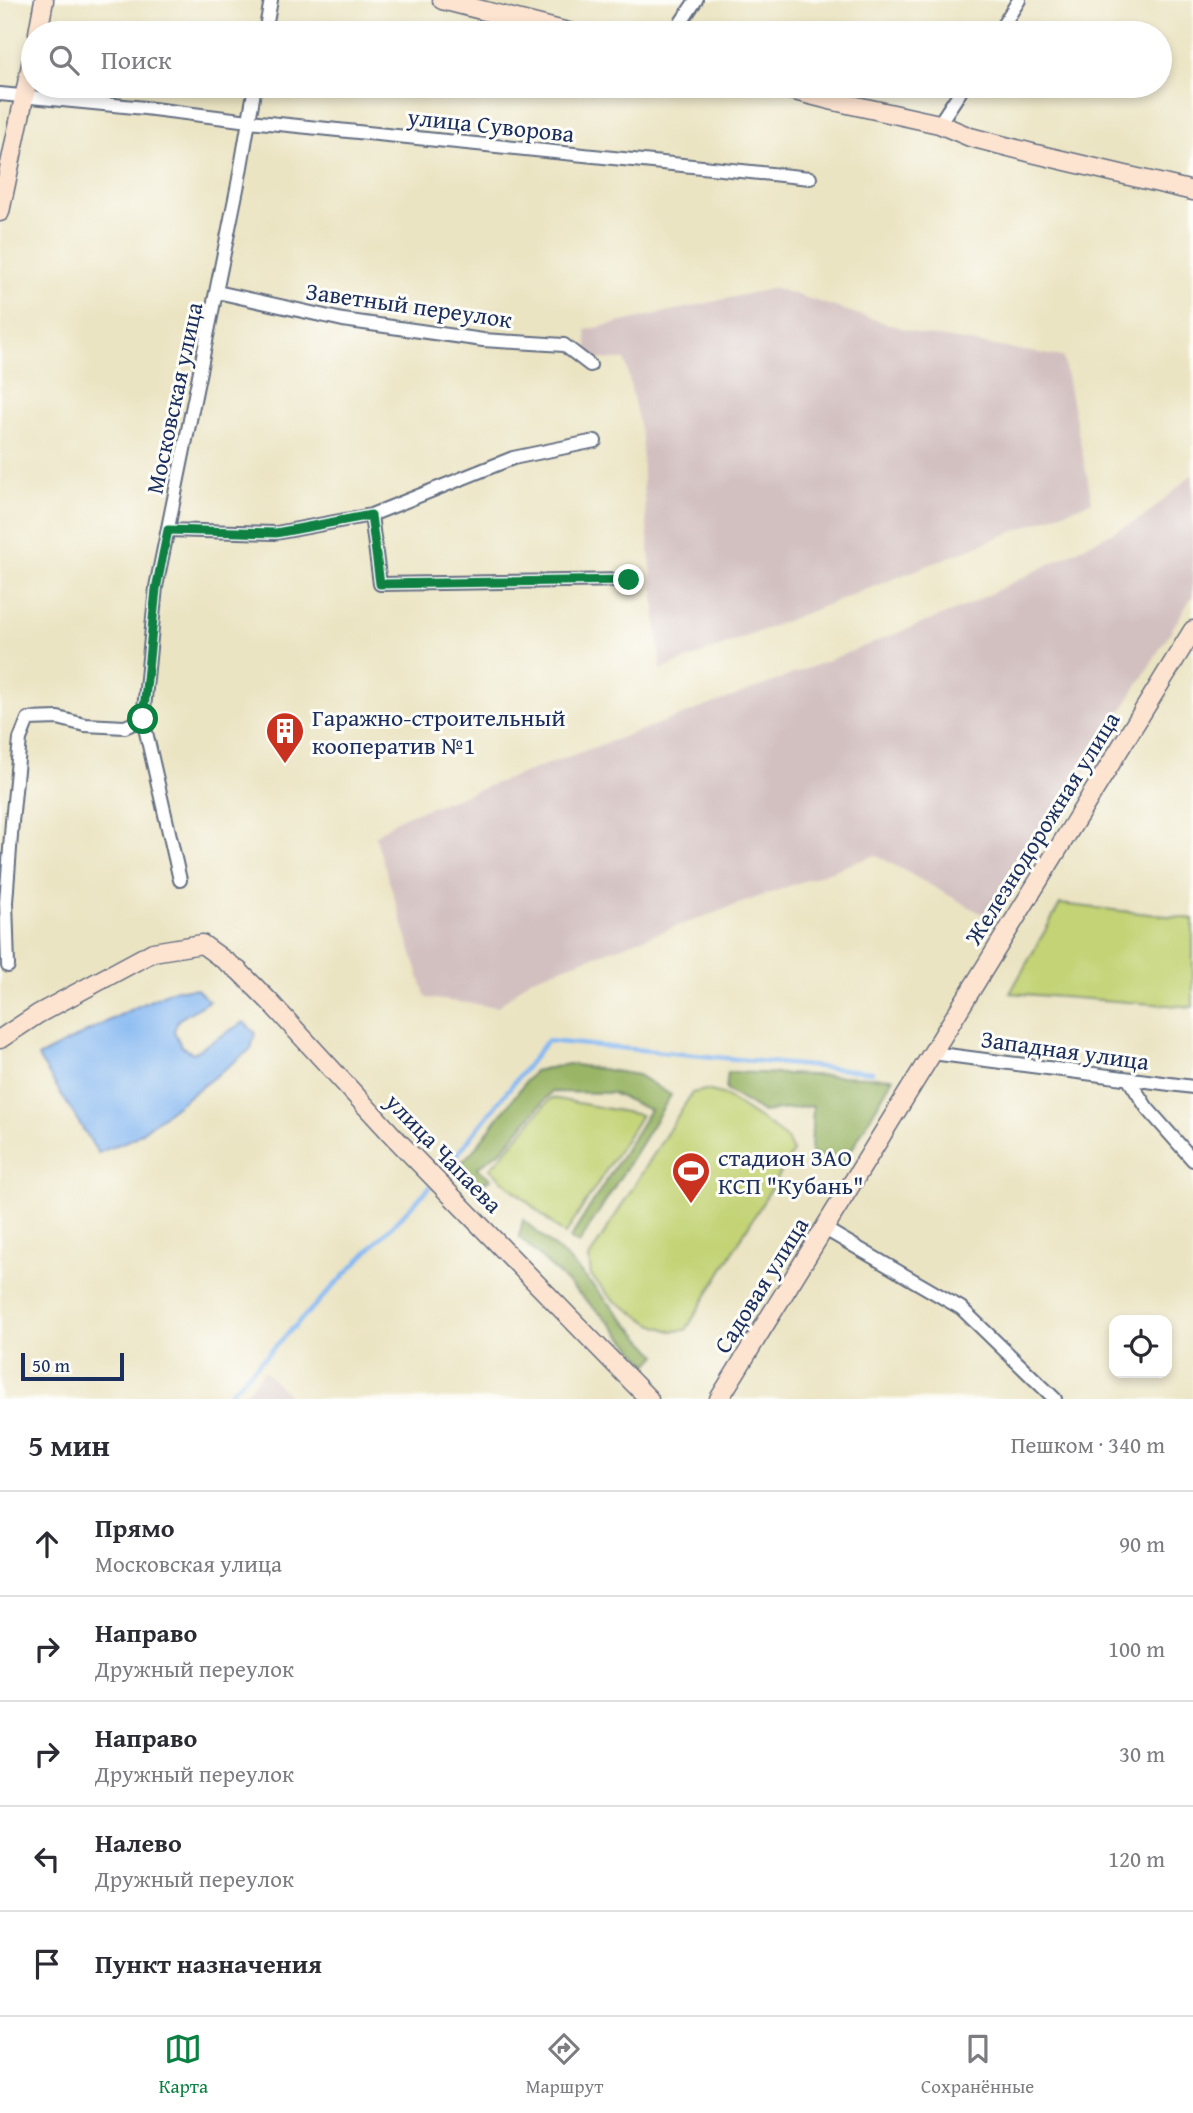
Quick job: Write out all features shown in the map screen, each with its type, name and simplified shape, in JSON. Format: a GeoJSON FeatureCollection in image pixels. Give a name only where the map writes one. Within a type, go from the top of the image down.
{"type":"FeatureCollection","features":[{"type":"Feature","properties":{"kind":"street"},"geometry":{"type":"LineString","coordinates":[[40,21],[44,0]]}},
{"type":"Feature","properties":{"kind":"street"},"geometry":{"type":"LineString","coordinates":[[267,21],[271,0]]}},
{"type":"Feature","properties":{"kind":"street"},"geometry":{"type":"LineString","coordinates":[[442,0],[525,21]]}},
{"type":"Feature","properties":{"kind":"street"},"geometry":{"type":"LineString","coordinates":[[682,21],[696,0]]}},
{"type":"Feature","properties":{"kind":"street"},"geometry":{"type":"LineString","coordinates":[[1006,21],[1019,0]]}},
{"type":"Feature","properties":{"kind":"street","name":"улица Суворова"},"geometry":{"type":"LineString","coordinates":[[0,94],[21,96]]}},
{"type":"Feature","properties":{"kind":"street"},"geometry":{"type":"LineString","coordinates":[[0,212],[25,98]]}},
{"type":"Feature","properties":{"kind":"street","name":"улица Суворова"},"geometry":{"type":"LineString","coordinates":[[45,98],[810,178]]}},
{"type":"Feature","properties":{"kind":"street","name":"Московская улица"},"geometry":{"type":"LineString","coordinates":[[180,880],[143,719],[156,589],[217,292],[253,98]]}},
{"type":"Feature","properties":{"kind":"street"},"geometry":{"type":"LineString","coordinates":[[822,98],[939,124],[970,137],[1193,191]]}},
{"type":"Feature","properties":{"kind":"street"},"geometry":{"type":"LineString","coordinates":[[939,124],[956,98]]}},
{"type":"Feature","properties":{"kind":"street","name":"Заветный переулок"},"geometry":{"type":"LineString","coordinates":[[217,292],[343,320],[483,340],[564,345],[590,365]]}},
{"type":"Feature","properties":{"kind":"street"},"geometry":{"type":"LineString","coordinates":[[168,530],[276,533],[371,515],[513,458],[595,441]]}},
{"type":"Feature","properties":{"kind":"street"},"geometry":{"type":"LineString","coordinates":[[371,515],[380,584],[629,580]]}},
{"type":"Feature","properties":{"kind":"street","name":"Железнодорожная улица"},"geometry":{"type":"LineString","coordinates":[[932,1053],[1193,630]]}},
{"type":"Feature","properties":{"kind":"street"},"geometry":{"type":"LineString","coordinates":[[8,966],[6,902],[12,822],[20,739],[28,719],[58,718],[85,725],[125,727],[143,719]]}},
{"type":"Feature","properties":{"kind":"street","name":"улица Чапаева"},"geometry":{"type":"LineString","coordinates":[[0,1039],[37,1014],[153,952],[202,944],[239,971],[270,1001],[394,1137],[649,1399]]}},
{"type":"Feature","properties":{"kind":"street","name":"Западная улица"},"geometry":{"type":"LineString","coordinates":[[932,1053],[1193,1087]]}},
{"type":"Feature","properties":{"kind":"street","name":"Садовая улица"},"geometry":{"type":"LineString","coordinates":[[724,1395],[932,1053]]}},
{"type":"Feature","properties":{"kind":"street"},"geometry":{"type":"LineString","coordinates":[[1129,1080],[1147,1108],[1193,1160]]}},
{"type":"Feature","properties":{"kind":"street"},"geometry":{"type":"LineString","coordinates":[[825,1229],[961,1308],[1055,1399]]}},
{"type":"Feature","properties":{"kind":"shaded area"},"geometry":{"type":"Polygon","coordinates":[[[775,288],[920,334],[1063,357],[1092,501],[661,670],[643,486],[642,438],[625,360],[588,359],[586,330],[775,288]]]}},
{"type":"Feature","properties":{"kind":"shaded area"},"geometry":{"type":"Polygon","coordinates":[[[1193,474],[1193,595],[993,920],[876,855],[530,979],[498,1007],[426,998],[375,836],[398,819],[773,682],[964,607],[1145,516],[1193,474]]]}},
{"type":"Feature","properties":{"kind":"shaded area"},"geometry":{"type":"Polygon","coordinates":[[[264,1371],[293,1399],[240,1399],[264,1371]]]}},
{"type":"Feature","properties":{"kind":"green space"},"geometry":{"type":"Polygon","coordinates":[[[1060,904],[1193,919],[1193,1007],[1010,993],[1060,904]]]}},
{"type":"Feature","properties":{"kind":"green space"},"geometry":{"type":"Polygon","coordinates":[[[569,1064],[638,1075],[671,1095],[579,1244],[570,1239],[650,1110],[612,1093],[551,1092],[503,1149],[477,1168],[491,1179],[477,1185],[458,1166],[472,1152],[534,1071],[569,1064]]]}},
{"type":"Feature","properties":{"kind":"green space"},"geometry":{"type":"Polygon","coordinates":[[[728,1072],[893,1078],[844,1163],[811,1153],[813,1106],[762,1112],[726,1090],[728,1072]]]}},
{"type":"Feature","properties":{"kind":"green space","name":"стадион ЗАО КСП \"Кубань\""},"geometry":{"type":"Polygon","coordinates":[[[706,1090],[722,1094],[772,1127],[787,1139],[793,1152],[686,1330],[671,1331],[652,1324],[612,1299],[591,1276],[589,1258],[692,1093],[706,1090]]]}},
{"type":"Feature","properties":{"kind":"green space"},"geometry":{"type":"Polygon","coordinates":[[[551,1098],[641,1115],[565,1235],[490,1169],[551,1098]]]}},
{"type":"Feature","properties":{"kind":"green space"},"geometry":{"type":"Polygon","coordinates":[[[523,1220],[569,1260],[657,1355],[648,1365],[610,1323],[519,1237],[523,1220]]]}},
{"type":"Feature","properties":{"kind":"water"},"geometry":{"type":"Polygon","coordinates":[[[176,989],[197,989],[209,1001],[178,1020],[174,1031],[181,1046],[193,1053],[244,1022],[255,1033],[251,1049],[134,1138],[98,1153],[38,1057],[176,989]]]}},
{"type":"Feature","properties":{"kind":"waterway"},"geometry":{"type":"LineString","coordinates":[[451,1162],[547,1041],[872,1072]]}},
{"type":"Feature","properties":{"kind":"waterway"},"geometry":{"type":"LineString","coordinates":[[224,1399],[430,1187]]}},
{"type":"Feature","properties":{"kind":"place","name":"Гаражно-строительный кооператив №1"},"geometry":{"type":"Point","coordinates":[285,765]}},
{"type":"Feature","properties":{"kind":"place","name":"стадион ЗАО КСП \"Кубань\""},"geometry":{"type":"Point","coordinates":[691,1205]}},
{"type":"Feature","properties":{"kind":"route"},"geometry":{"type":"LineString","coordinates":[[143,719],[156,589],[168,530],[276,533],[371,515],[380,584],[629,580]]}}]}
